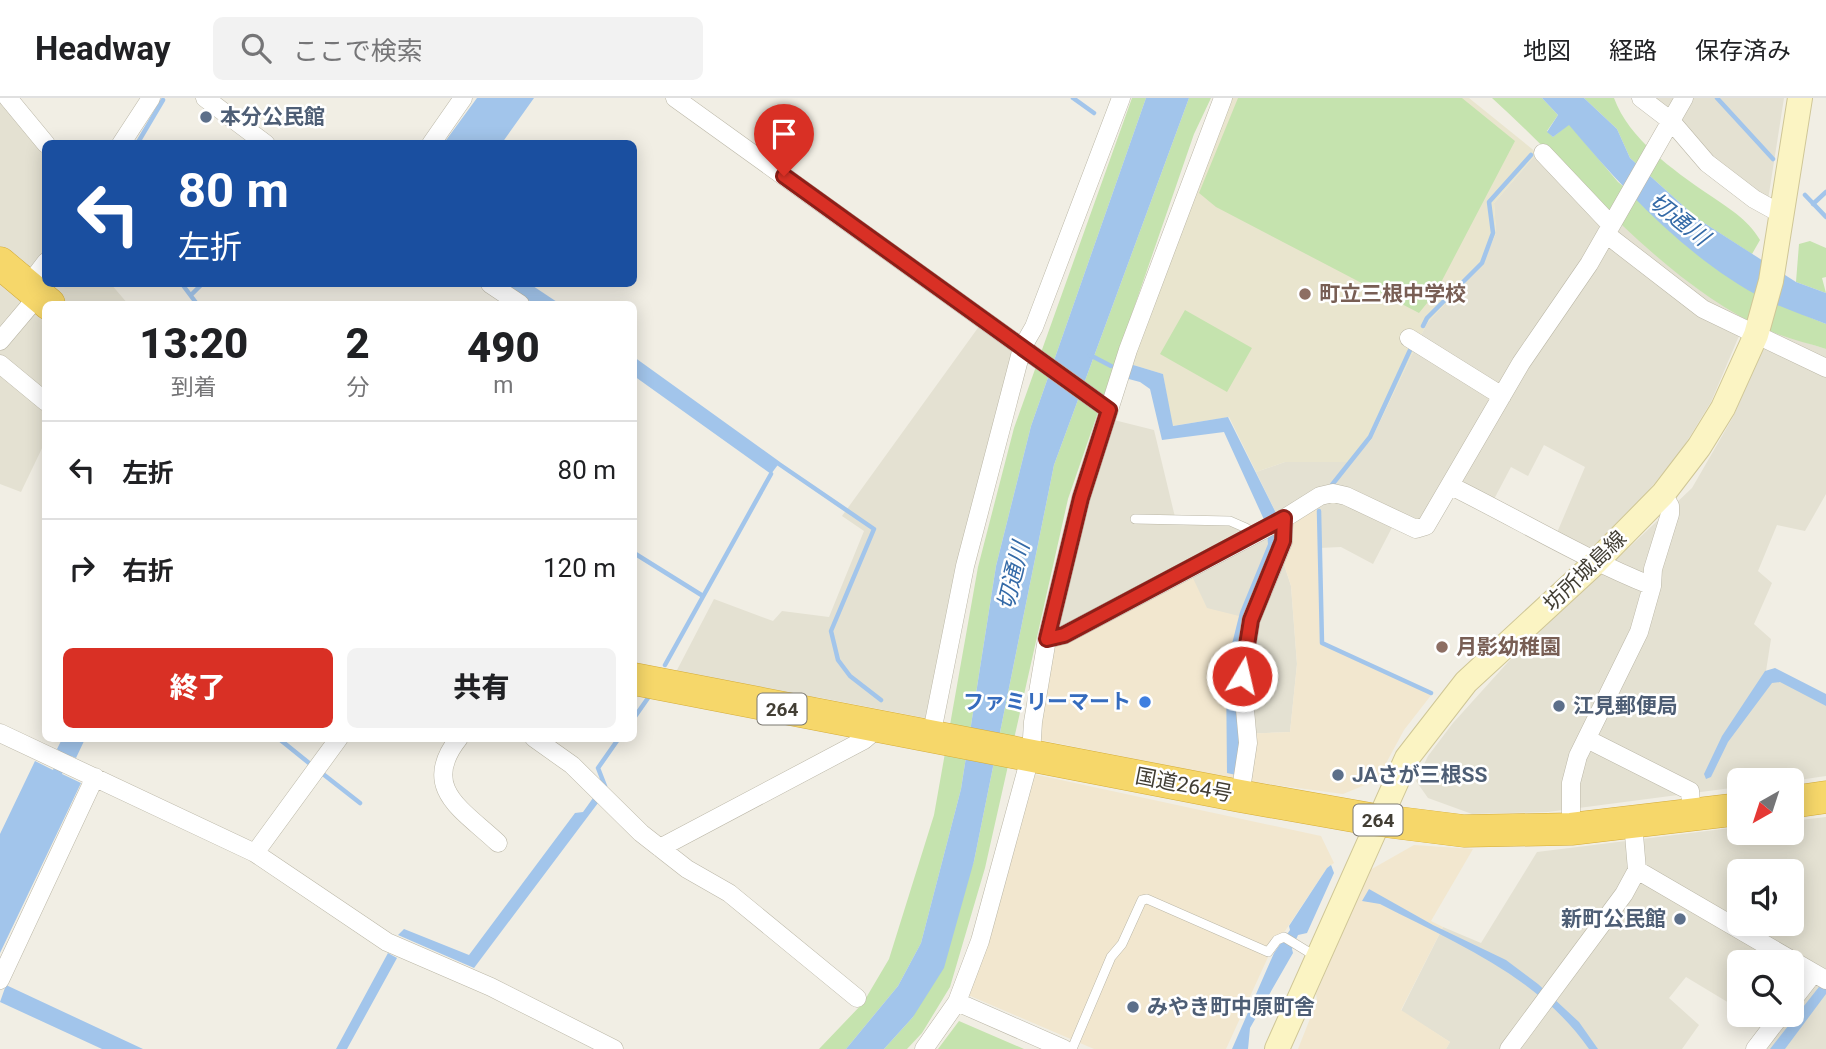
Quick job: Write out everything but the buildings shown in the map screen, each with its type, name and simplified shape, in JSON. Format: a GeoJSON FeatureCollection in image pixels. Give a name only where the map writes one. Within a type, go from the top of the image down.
{"type":"FeatureCollection","features":[{"type":"Feature","properties":{"kind":"highway"},"geometry":{"type":"LineString","coordinates":[[0,263],[40,287]]}},
{"type":"Feature","properties":{"kind":"highway","name":"国道264号"},"geometry":{"type":"LineString","coordinates":[[637,680],[878,729],[1026,753],[1241,796],[1376,820],[1464,831],[1571,829],[1727,811]]}},
{"type":"Feature","properties":{"kind":"highway"},"geometry":{"type":"LineString","coordinates":[[1804,800],[1826,797]]}},
{"type":"Feature","properties":{"kind":"main road","name":"坊所城島線"},"geometry":{"type":"LineString","coordinates":[[1276,1049],[1307,950],[1406,758],[1466,682],[1595,563],[1663,495],[1699,447],[1723,408],[1756,335],[1771,281],[1800,98]]}},
{"type":"Feature","properties":{"kind":"street"},"geometry":{"type":"LineString","coordinates":[[8,98],[43,140]]}},
{"type":"Feature","properties":{"kind":"street"},"geometry":{"type":"LineString","coordinates":[[124,140],[151,98]]}},
{"type":"Feature","properties":{"kind":"street"},"geometry":{"type":"LineString","coordinates":[[205,98],[261,140]]}},
{"type":"Feature","properties":{"kind":"street"},"geometry":{"type":"LineString","coordinates":[[433,140],[463,98]]}},
{"type":"Feature","properties":{"kind":"street"},"geometry":{"type":"LineString","coordinates":[[675,98],[1106,408]]}},
{"type":"Feature","properties":{"kind":"street"},"geometry":{"type":"LineString","coordinates":[[931,737],[965,566],[1025,350],[1121,98]]}},
{"type":"Feature","properties":{"kind":"street"},"geometry":{"type":"LineString","coordinates":[[924,1049],[957,1002],[980,941],[1033,722],[1047,639],[1106,408],[1223,98]]}},
{"type":"Feature","properties":{"kind":"street"},"geometry":{"type":"LineString","coordinates":[[1641,98],[1707,163],[1754,199],[1783,215]]}},
{"type":"Feature","properties":{"kind":"street"},"geometry":{"type":"LineString","coordinates":[[1047,639],[1064,635],[1257,533],[1320,496],[1333,493],[1416,529],[1423,529],[1451,486],[1502,396],[1610,226],[1684,98]]}},
{"type":"Feature","properties":{"kind":"street"},"geometry":{"type":"LineString","coordinates":[[1543,153],[1610,226],[1703,309],[1826,368]]}},
{"type":"Feature","properties":{"kind":"street"},"geometry":{"type":"LineString","coordinates":[[0,341],[40,287]]}},
{"type":"Feature","properties":{"kind":"street"},"geometry":{"type":"LineString","coordinates":[[494,287],[516,301]]}},
{"type":"Feature","properties":{"kind":"street"},"geometry":{"type":"LineString","coordinates":[[1409,338],[1502,396]]}},
{"type":"Feature","properties":{"kind":"street"},"geometry":{"type":"LineString","coordinates":[[0,364],[42,399]]}},
{"type":"Feature","properties":{"kind":"street"},"geometry":{"type":"LineString","coordinates":[[1451,486],[1534,526],[1595,563],[1652,586]]}},
{"type":"Feature","properties":{"kind":"street"},"geometry":{"type":"LineString","coordinates":[[1571,829],[1571,783],[1587,739],[1639,632],[1652,586],[1653,569],[1670,514],[1670,506],[1663,495]]}},
{"type":"Feature","properties":{"kind":"street"},"geometry":{"type":"LineString","coordinates":[[1241,796],[1248,744],[1242,676],[1245,653],[1251,620],[1283,541],[1282,519]]}},
{"type":"Feature","properties":{"kind":"street"},"geometry":{"type":"LineString","coordinates":[[660,848],[864,740],[878,729]]}},
{"type":"Feature","properties":{"kind":"street"},"geometry":{"type":"LineString","coordinates":[[0,733],[255,853],[387,942],[491,987],[614,1049]]}},
{"type":"Feature","properties":{"kind":"street"},"geometry":{"type":"LineString","coordinates":[[1587,739],[1690,791],[1692,815]]}},
{"type":"Feature","properties":{"kind":"street"},"geometry":{"type":"LineString","coordinates":[[255,853],[336,742]]}},
{"type":"Feature","properties":{"kind":"street"},"geometry":{"type":"LineString","coordinates":[[457,742],[440,775],[442,783],[452,800],[498,844]]}},
{"type":"Feature","properties":{"kind":"street"},"geometry":{"type":"LineString","coordinates":[[540,742],[572,765],[660,848],[729,893],[857,998]]}},
{"type":"Feature","properties":{"kind":"street"},"geometry":{"type":"LineString","coordinates":[[0,980],[95,778]]}},
{"type":"Feature","properties":{"kind":"street"},"geometry":{"type":"LineString","coordinates":[[1510,1049],[1546,996],[1624,894],[1637,870],[1633,823]]}},
{"type":"Feature","properties":{"kind":"street"},"geometry":{"type":"LineString","coordinates":[[1637,870],[1821,977],[1804,991]]}},
{"type":"Feature","properties":{"kind":"street"},"geometry":{"type":"LineString","coordinates":[[957,1002],[1064,1049]]}},
{"type":"Feature","properties":{"kind":"street"},"geometry":{"type":"LineString","coordinates":[[1755,1049],[1772,1027]]}},
{"type":"Feature","properties":{"kind":"lane"},"geometry":{"type":"LineString","coordinates":[[1135,519],[1230,521],[1257,533]]}},
{"type":"Feature","properties":{"kind":"lane"},"geometry":{"type":"LineString","coordinates":[[1072,1049],[1111,957],[1122,944],[1142,900],[1147,899],[1268,952],[1277,940],[1284,937],[1307,950]]}},
{"type":"Feature","properties":{"kind":"shaded area"},"geometry":{"type":"Polygon","coordinates":[[[0,98],[42,140],[42,287],[114,287],[125,301],[42,301],[42,448],[21,492],[0,484],[0,98]]]}},
{"type":"Feature","properties":{"kind":"shaded area","name":"町立三根中学校"},"geometry":{"type":"Polygon","coordinates":[[[1230,98],[1469,98],[1537,153],[1494,203],[1496,233],[1482,265],[1427,323],[1371,440],[1349,462],[1285,462],[1256,472],[1229,417],[1172,426],[1163,374],[1130,364],[1230,98]]]}},
{"type":"Feature","properties":{"kind":"shaded area"},"geometry":{"type":"Polygon","coordinates":[[[1649,98],[1784,98],[1768,200],[1721,170],[1649,98]]]}},
{"type":"Feature","properties":{"kind":"shaded area"},"geometry":{"type":"Polygon","coordinates":[[[1537,153],[1694,286],[1747,317],[1711,402],[1681,451],[1626,518],[1587,553],[1556,535],[1585,467],[1544,445],[1528,476],[1511,467],[1492,503],[1447,483],[1421,527],[1398,516],[1373,564],[1341,547],[1319,548],[1318,508],[1281,523],[1256,472],[1285,462],[1349,462],[1371,440],[1427,323],[1482,265],[1496,233],[1494,203],[1537,153]]]}},
{"type":"Feature","properties":{"kind":"shaded area"},"geometry":{"type":"Polygon","coordinates":[[[980,325],[1012,349],[1002,409],[930,719],[816,697],[814,704],[676,672],[714,599],[773,621],[782,611],[829,617],[864,531],[842,516],[980,325]]]}},
{"type":"Feature","properties":{"kind":"shaded area"},"geometry":{"type":"Polygon","coordinates":[[[1770,331],[1826,349],[1826,494],[1805,531],[1777,525],[1758,571],[1772,583],[1754,624],[1771,639],[1766,671],[1826,706],[1826,776],[1804,779],[1804,768],[1727,768],[1727,789],[1548,812],[1472,814],[1428,798],[1416,781],[1428,756],[1453,723],[1509,661],[1692,488],[1733,417],[1770,331]]]}},
{"type":"Feature","properties":{"kind":"shaded area"},"geometry":{"type":"Polygon","coordinates":[[[1114,420],[1154,430],[1175,517],[1229,518],[1254,527],[1280,552],[1291,586],[1297,664],[1290,732],[1243,734],[1055,644],[1086,499],[1114,420]]]}},
{"type":"Feature","properties":{"kind":"shaded area"},"geometry":{"type":"Polygon","coordinates":[[[1318,508],[1322,643],[1432,694],[1404,730],[1377,780],[1343,794],[1239,780],[1041,740],[1042,711],[1055,644],[1192,576],[1207,608],[1247,618],[1243,734],[1290,732],[1297,664],[1291,586],[1280,552],[1281,523],[1318,508]]]}},
{"type":"Feature","properties":{"kind":"shaded area"},"geometry":{"type":"Polygon","coordinates":[[[1033,774],[1321,836],[1334,863],[1327,868],[1269,955],[1226,1049],[1094,1049],[968,995],[1033,774]]]}},
{"type":"Feature","properties":{"kind":"shaded area"},"geometry":{"type":"Polygon","coordinates":[[[1826,817],[1826,1049],[1759,1049],[1773,1030],[1768,1027],[1804,1027],[1804,950],[1727,950],[1727,1002],[1686,977],[1669,998],[1699,1025],[1682,1049],[1446,1049],[1450,1042],[1401,1011],[1443,927],[1481,943],[1537,852],[1727,828],[1727,845],[1804,845],[1804,820],[1826,817]]]}},
{"type":"Feature","properties":{"kind":"shaded area"},"geometry":{"type":"Polygon","coordinates":[[[1414,845],[1473,849],[1431,921],[1443,927],[1401,1010],[1450,1042],[1446,1049],[1298,1049],[1317,1001],[1316,994],[1370,870],[1414,845]]]}},
{"type":"Feature","properties":{"kind":"green space"},"geometry":{"type":"Polygon","coordinates":[[[1132,98],[1146,98],[1031,426],[996,566],[961,789],[921,943],[898,986],[846,1049],[819,1049],[863,1003],[889,959],[934,815],[978,567],[1014,428],[1132,98]]]}},
{"type":"Feature","properties":{"kind":"green space"},"geometry":{"type":"Polygon","coordinates":[[[1189,98],[1211,98],[1194,134],[1068,499],[985,868],[950,987],[922,1033],[907,1049],[884,1049],[913,1017],[974,861],[1054,465],[1189,98]]]}},
{"type":"Feature","properties":{"kind":"green space"},"geometry":{"type":"Polygon","coordinates":[[[1238,98],[1462,98],[1515,141],[1436,292],[1419,313],[1216,207],[1199,193],[1238,98]]]}},
{"type":"Feature","properties":{"kind":"green space"},"geometry":{"type":"Polygon","coordinates":[[[1492,98],[1542,98],[1558,115],[1547,131],[1553,137],[1569,124],[1618,182],[1765,299],[1826,324],[1826,349],[1770,331],[1731,311],[1693,286],[1623,226],[1492,98]]]}},
{"type":"Feature","properties":{"kind":"green space"},"geometry":{"type":"Polygon","coordinates":[[[1584,98],[1614,98],[1630,127],[1641,140],[1681,175],[1737,214],[1749,226],[1760,240],[1752,254],[1698,219],[1630,158],[1617,129],[1584,98]]]}},
{"type":"Feature","properties":{"kind":"green space"},"geometry":{"type":"Polygon","coordinates":[[[1810,241],[1826,248],[1826,277],[1822,278],[1826,293],[1796,282],[1799,244],[1810,241]]]}},
{"type":"Feature","properties":{"kind":"green space"},"geometry":{"type":"Polygon","coordinates":[[[1185,310],[1252,348],[1227,392],[1160,354],[1185,310]]]}},
{"type":"Feature","properties":{"kind":"green space"},"geometry":{"type":"Polygon","coordinates":[[[959,1021],[1024,1049],[938,1049],[959,1021]]]}},
{"type":"Feature","properties":{"kind":"water"},"geometry":{"type":"Polygon","coordinates":[[[477,98],[534,98],[504,140],[446,140],[477,98]]]}},
{"type":"Feature","properties":{"kind":"water","name":"切通川"},"geometry":{"type":"Polygon","coordinates":[[[1146,98],[1189,98],[1054,465],[974,861],[944,968],[913,1017],[884,1049],[846,1049],[898,986],[921,943],[961,789],[996,566],[1031,426],[1146,98]]]}},
{"type":"Feature","properties":{"kind":"water","name":"切通川"},"geometry":{"type":"Polygon","coordinates":[[[1542,98],[1584,98],[1617,129],[1630,158],[1698,219],[1796,282],[1826,293],[1826,324],[1766,300],[1710,265],[1659,222],[1569,125],[1553,137],[1547,132],[1558,115],[1542,98]]]}},
{"type":"Feature","properties":{"kind":"water"},"geometry":{"type":"Polygon","coordinates":[[[509,287],[534,287],[556,301],[530,301],[509,287]]]}},
{"type":"Feature","properties":{"kind":"water"},"geometry":{"type":"Polygon","coordinates":[[[637,359],[780,462],[771,474],[637,378],[637,359]]]}},
{"type":"Feature","properties":{"kind":"water"},"geometry":{"type":"Polygon","coordinates":[[[1130,364],[1163,374],[1173,426],[1228,417],[1281,523],[1247,618],[1243,734],[1236,775],[1227,773],[1226,668],[1240,612],[1268,544],[1266,524],[1224,432],[1162,440],[1150,389],[1140,382],[1125,378],[1130,364]]]}},
{"type":"Feature","properties":{"kind":"water"},"geometry":{"type":"Polygon","coordinates":[[[1775,668],[1826,694],[1826,706],[1780,682],[1772,683],[1728,742],[1711,777],[1706,779],[1704,774],[1722,736],[1765,671],[1775,668]]]}},
{"type":"Feature","properties":{"kind":"water"},"geometry":{"type":"Polygon","coordinates":[[[60,742],[84,742],[76,758],[71,756],[62,774],[81,783],[0,953],[0,834],[35,761],[53,770],[61,752],[57,749],[60,742]]]}},
{"type":"Feature","properties":{"kind":"water"},"geometry":{"type":"Polygon","coordinates":[[[593,798],[598,803],[474,968],[398,935],[404,929],[469,955],[575,813],[583,812],[593,798]]]}},
{"type":"Feature","properties":{"kind":"water"},"geometry":{"type":"Polygon","coordinates":[[[1331,865],[1334,873],[1307,933],[1298,935],[1293,953],[1250,1028],[1248,1049],[1232,1049],[1274,953],[1331,865]]]}},
{"type":"Feature","properties":{"kind":"water"},"geometry":{"type":"Polygon","coordinates":[[[1369,889],[1433,925],[1506,960],[1538,984],[1579,1022],[1598,1049],[1589,1049],[1546,1001],[1494,964],[1380,904],[1362,901],[1369,889]]]}},
{"type":"Feature","properties":{"kind":"water"},"geometry":{"type":"Polygon","coordinates":[[[388,953],[397,958],[347,1049],[336,1049],[388,953]]]}},
{"type":"Feature","properties":{"kind":"water"},"geometry":{"type":"Polygon","coordinates":[[[1826,978],[1826,994],[1804,1024],[1804,1006],[1826,978]]]}},
{"type":"Feature","properties":{"kind":"water"},"geometry":{"type":"Polygon","coordinates":[[[6,985],[143,1049],[102,1049],[0,1002],[6,985]]]}},
{"type":"Feature","properties":{"kind":"water"},"geometry":{"type":"Polygon","coordinates":[[[1787,1027],[1801,1027],[1785,1049],[1770,1049],[1787,1027]]]}},
{"type":"Feature","properties":{"kind":"waterway"},"geometry":{"type":"LineString","coordinates":[[1073,98],[1094,113]]}},
{"type":"Feature","properties":{"kind":"waterway"},"geometry":{"type":"LineString","coordinates":[[1717,98],[1773,159]]}},
{"type":"Feature","properties":{"kind":"waterway"},"geometry":{"type":"LineString","coordinates":[[139,140],[163,100]]}},
{"type":"Feature","properties":{"kind":"waterway"},"geometry":{"type":"LineString","coordinates":[[1423,326],[1427,318],[1482,263],[1493,233],[1489,202],[1531,155]]}},
{"type":"Feature","properties":{"kind":"waterway"},"geometry":{"type":"LineString","coordinates":[[1813,204],[1826,192]]}},
{"type":"Feature","properties":{"kind":"waterway"},"geometry":{"type":"LineString","coordinates":[[1805,195],[1826,217]]}},
{"type":"Feature","properties":{"kind":"waterway"},"geometry":{"type":"LineString","coordinates":[[184,287],[195,301]]}},
{"type":"Feature","properties":{"kind":"waterway"},"geometry":{"type":"LineString","coordinates":[[191,295],[199,287]]}},
{"type":"Feature","properties":{"kind":"waterway"},"geometry":{"type":"LineString","coordinates":[[1331,486],[1370,437],[1411,348]]}},
{"type":"Feature","properties":{"kind":"waterway"},"geometry":{"type":"LineString","coordinates":[[1090,355],[1111,366]]}},
{"type":"Feature","properties":{"kind":"waterway"},"geometry":{"type":"LineString","coordinates":[[779,464],[874,529],[831,631],[838,660],[850,676],[881,700]]}},
{"type":"Feature","properties":{"kind":"waterway"},"geometry":{"type":"LineString","coordinates":[[665,665],[771,474]]}},
{"type":"Feature","properties":{"kind":"waterway"},"geometry":{"type":"LineString","coordinates":[[1319,511],[1322,643],[1431,693]]}},
{"type":"Feature","properties":{"kind":"waterway"},"geometry":{"type":"LineString","coordinates":[[637,555],[703,596]]}},
{"type":"Feature","properties":{"kind":"waterway"},"geometry":{"type":"LineString","coordinates":[[637,714],[648,698]]}},
{"type":"Feature","properties":{"kind":"waterway"},"geometry":{"type":"LineString","coordinates":[[283,742],[309,763]]}},
{"type":"Feature","properties":{"kind":"waterway"},"geometry":{"type":"LineString","coordinates":[[605,786],[598,768],[616,742]]}},
{"type":"Feature","properties":{"kind":"waterway"},"geometry":{"type":"LineString","coordinates":[[323,774],[360,803]]}},
{"type":"Feature","properties":{"kind":"place","name":"本分公民館"},"geometry":{"type":"Point","coordinates":[206,117]}},
{"type":"Feature","properties":{"kind":"place","name":"町立三根中学校"},"geometry":{"type":"Point","coordinates":[1305,294]}},
{"type":"Feature","properties":{"kind":"place","name":"月影幼稚園"},"geometry":{"type":"Point","coordinates":[1442,647]}},
{"type":"Feature","properties":{"kind":"place","name":"ファミリーマート"},"geometry":{"type":"Point","coordinates":[1145,702]}},
{"type":"Feature","properties":{"kind":"place","name":"江見郵便局"},"geometry":{"type":"Point","coordinates":[1559,706]}},
{"type":"Feature","properties":{"kind":"place","name":"JAさが三根SS"},"geometry":{"type":"Point","coordinates":[1338,775]}},
{"type":"Feature","properties":{"kind":"place","name":"新町公民館"},"geometry":{"type":"Point","coordinates":[1680,919]}},
{"type":"Feature","properties":{"kind":"place","name":"みやき町中原町舎"},"geometry":{"type":"Point","coordinates":[1133,1007]}},
{"type":"Feature","properties":{"kind":"route"},"geometry":{"type":"LineString","coordinates":[[784,176],[1109,410],[1081,498],[1047,639],[1064,635],[1284,518],[1283,541],[1251,620],[1242,676]]}}]}
